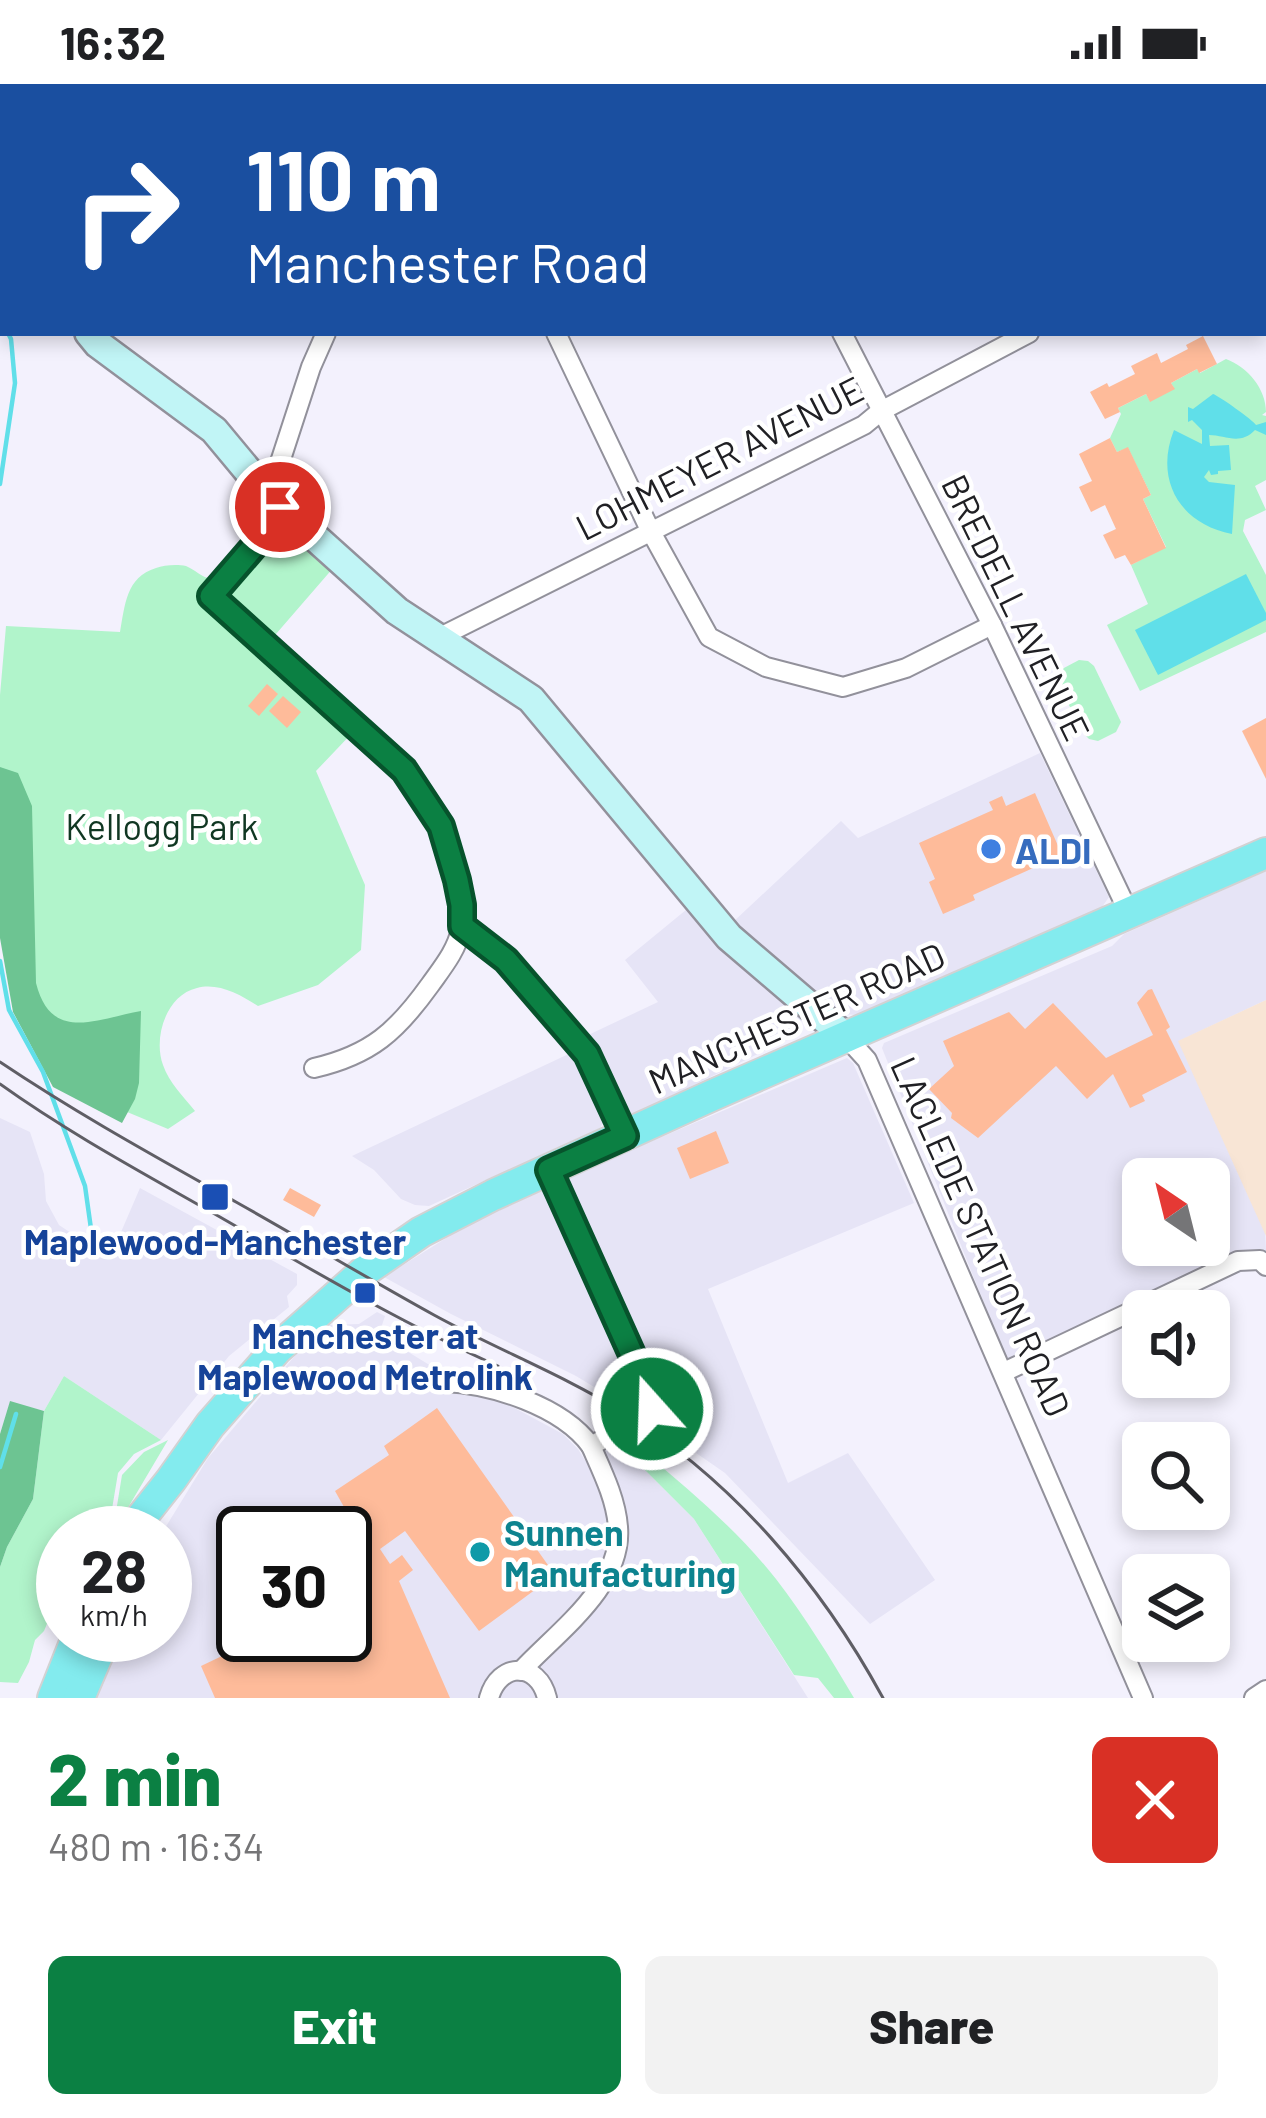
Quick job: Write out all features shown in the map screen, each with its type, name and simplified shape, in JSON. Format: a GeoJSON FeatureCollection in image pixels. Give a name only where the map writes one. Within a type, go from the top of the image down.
{"type":"FeatureCollection","features":[{"type":"Feature","properties":{"kind":"main road","name":"MANCHESTER ROAD"},"geometry":{"type":"LineString","coordinates":[[150,1506],[210,1425],[277,1349],[388,1253],[436,1223],[1266,853]]}},
{"type":"Feature","properties":{"kind":"main road","name":"MANCHESTER ROAD"},"geometry":{"type":"LineString","coordinates":[[162,1506],[171,1480]]}},
{"type":"Feature","properties":{"kind":"main road"},"geometry":{"type":"LineString","coordinates":[[53,1698],[68,1662]]}},
{"type":"Feature","properties":{"kind":"main road"},"geometry":{"type":"LineString","coordinates":[[80,1698],[95,1662]]}},
{"type":"Feature","properties":{"kind":"main road"},"geometry":{"type":"LineString","coordinates":[[28,1698],[66,1666]]}},
{"type":"Feature","properties":{"kind":"street","name":"LACLEDE STATION ROAD"},"geometry":{"type":"LineString","coordinates":[[91,336],[214,430],[275,501],[398,611],[530,699],[729,937],[867,1060],[1143,1698]]}},
{"type":"Feature","properties":{"kind":"street"},"geometry":{"type":"LineString","coordinates":[[314,1068],[369,1049],[395,1030],[446,962],[462,926],[459,892],[441,826],[404,770],[211,596],[268,530],[311,367],[325,336]]}},
{"type":"Feature","properties":{"kind":"street"},"geometry":{"type":"LineString","coordinates":[[557,336],[650,530],[709,637],[766,667],[842,687],[907,668],[992,625]]}},
{"type":"Feature","properties":{"kind":"street","name":"BREDELL AVENUE"},"geometry":{"type":"LineString","coordinates":[[844,336],[992,625],[1129,913]]}},
{"type":"Feature","properties":{"kind":"street","name":"LOHMEYER AVENUE"},"geometry":{"type":"LineString","coordinates":[[438,638],[864,424],[1023,336]]}},
{"type":"Feature","properties":{"kind":"street"},"geometry":{"type":"LineString","coordinates":[[462,926],[506,960],[587,1054],[625,1136]]}},
{"type":"Feature","properties":{"kind":"street"},"geometry":{"type":"LineString","coordinates":[[549,1170],[653,1401],[647,1414],[591,1446]]}},
{"type":"Feature","properties":{"kind":"street"},"geometry":{"type":"LineString","coordinates":[[1004,1372],[1238,1261],[1260,1260],[1266,1266]]}},
{"type":"Feature","properties":{"kind":"street"},"geometry":{"type":"LineString","coordinates":[[444,1382],[485,1385],[571,1424],[591,1446],[618,1526],[611,1567],[601,1588],[520,1671],[495,1682],[489,1698]]}},
{"type":"Feature","properties":{"kind":"street"},"geometry":{"type":"LineString","coordinates":[[520,1671],[537,1678],[548,1698]]}},
{"type":"Feature","properties":{"kind":"street"},"geometry":{"type":"LineString","coordinates":[[1254,1698],[1266,1690]]}},
{"type":"Feature","properties":{"kind":"shaded area"},"geometry":{"type":"Polygon","coordinates":[[[1040,753],[1109,897],[1102,907],[856,1015],[844,1014],[732,923],[841,821],[858,838],[1040,753]]]}},
{"type":"Feature","properties":{"kind":"shaded area"},"geometry":{"type":"Polygon","coordinates":[[[1266,871],[1266,1000],[1179,1041],[1265,1229],[1266,1250],[1179,1290],[1122,1290],[1122,1316],[1015,1365],[1006,1358],[882,1048],[884,1043],[1112,946],[1124,934],[1266,871]]]}},
{"type":"Feature","properties":{"kind":"shaded area"},"geometry":{"type":"Polygon","coordinates":[[[692,905],[734,959],[795,1007],[801,1026],[789,1039],[634,1114],[622,1112],[584,1037],[658,1002],[625,960],[692,905]]]}},
{"type":"Feature","properties":{"kind":"shaded area"},"geometry":{"type":"Polygon","coordinates":[[[1266,1000],[1266,1236],[1178,1041],[1266,1000]]]}},
{"type":"Feature","properties":{"kind":"shaded area"},"geometry":{"type":"Polygon","coordinates":[[[575,1051],[607,1117],[600,1128],[429,1206],[401,1199],[374,1170],[352,1156],[575,1051]]]}},
{"type":"Feature","properties":{"kind":"shaded area"},"geometry":{"type":"Polygon","coordinates":[[[847,1058],[914,1203],[708,1289],[788,1483],[848,1453],[935,1580],[870,1624],[725,1473],[576,1376],[384,1277],[467,1225],[847,1058]]]}},
{"type":"Feature","properties":{"kind":"shaded area"},"geometry":{"type":"Polygon","coordinates":[[[0,1118],[30,1132],[44,1174],[46,1201],[59,1225],[77,1237],[115,1246],[140,1188],[297,1274],[297,1285],[287,1296],[289,1307],[229,1356],[161,1440],[64,1376],[44,1411],[10,1402],[0,1434],[0,1118]]]}},
{"type":"Feature","properties":{"kind":"shaded area"},"geometry":{"type":"Polygon","coordinates":[[[377,1312],[385,1316],[382,1325],[400,1347],[477,1394],[505,1403],[563,1434],[588,1465],[617,1442],[694,1519],[808,1698],[88,1698],[103,1662],[192,1662],[192,1506],[179,1506],[208,1458],[327,1325],[359,1324],[377,1312]]]}},
{"type":"Feature","properties":{"kind":"green space"},"geometry":{"type":"Polygon","coordinates":[[[1226,359],[1254,380],[1265,403],[1266,480],[1255,486],[1266,510],[1245,520],[1243,531],[1266,575],[1266,632],[1140,691],[1107,625],[1148,604],[1131,565],[1166,547],[1143,499],[1151,495],[1128,448],[1117,452],[1110,438],[1121,414],[1118,408],[1146,394],[1150,401],[1174,388],[1171,383],[1226,359]]]}},
{"type":"Feature","properties":{"kind":"green space","name":"Kellogg Park"},"geometry":{"type":"Polygon","coordinates":[[[260,523],[278,530],[285,525],[334,567],[263,649],[355,730],[316,771],[365,885],[361,950],[318,985],[258,1006],[213,987],[197,988],[177,999],[161,1031],[160,1054],[169,1078],[195,1111],[168,1129],[55,1082],[0,913],[0,695],[6,626],[120,632],[129,593],[138,578],[175,565],[212,579],[260,523]]]}},
{"type":"Feature","properties":{"kind":"green space"},"geometry":{"type":"Polygon","coordinates":[[[1079,660],[1094,666],[1121,722],[1116,732],[1098,741],[1084,734],[1057,682],[1062,669],[1079,660]]]}},
{"type":"Feature","properties":{"kind":"green space"},"geometry":{"type":"Polygon","coordinates":[[[0,767],[18,773],[32,806],[36,983],[43,1002],[52,1014],[77,1023],[141,1011],[139,1083],[122,1123],[53,1087],[13,1012],[0,938],[0,767]]]}},
{"type":"Feature","properties":{"kind":"green space"},"geometry":{"type":"Polygon","coordinates":[[[64,1376],[161,1440],[134,1454],[118,1473],[112,1506],[36,1506],[36,1639],[18,1683],[0,1682],[0,1567],[33,1499],[44,1411],[64,1376]]]}},
{"type":"Feature","properties":{"kind":"green space"},"geometry":{"type":"Polygon","coordinates":[[[10,1401],[44,1411],[33,1499],[0,1567],[0,1434],[10,1401]]]}},
{"type":"Feature","properties":{"kind":"green space"},"geometry":{"type":"Polygon","coordinates":[[[168,1440],[129,1506],[117,1506],[122,1475],[144,1452],[168,1440]]]}},
{"type":"Feature","properties":{"kind":"green space"},"geometry":{"type":"Polygon","coordinates":[[[646,1454],[762,1562],[854,1698],[834,1698],[818,1678],[794,1675],[694,1519],[637,1462],[646,1454]]]}},
{"type":"Feature","properties":{"kind":"water"},"geometry":{"type":"Polygon","coordinates":[[[1213,394],[1256,425],[1266,422],[1266,435],[1255,430],[1238,439],[1209,435],[1210,446],[1229,445],[1231,470],[1211,475],[1209,470],[1204,477],[1235,485],[1232,534],[1198,521],[1186,510],[1176,497],[1167,466],[1174,430],[1202,444],[1202,430],[1192,420],[1188,422],[1188,407],[1193,409],[1213,394]]]}},
{"type":"Feature","properties":{"kind":"water"},"geometry":{"type":"Polygon","coordinates":[[[1246,574],[1266,620],[1158,675],[1135,630],[1246,574]]]}},
{"type":"Feature","properties":{"kind":"building"},"geometry":{"type":"Polygon","coordinates":[[[1203,336],[1217,364],[1171,383],[1175,389],[1150,402],[1146,394],[1105,419],[1090,392],[1135,374],[1131,366],[1157,353],[1161,363],[1203,336]]]}},
{"type":"Feature","properties":{"kind":"building"},"geometry":{"type":"Polygon","coordinates":[[[1110,438],[1117,452],[1128,447],[1151,495],[1143,499],[1166,548],[1131,565],[1125,555],[1115,559],[1103,535],[1116,529],[1105,505],[1091,512],[1079,487],[1092,481],[1079,454],[1110,438]]]}},
{"type":"Feature","properties":{"kind":"building"},"geometry":{"type":"Polygon","coordinates":[[[267,684],[278,694],[259,716],[248,706],[267,684]]]}},
{"type":"Feature","properties":{"kind":"building"},"geometry":{"type":"Polygon","coordinates":[[[283,696],[301,712],[287,728],[269,711],[283,696]]]}},
{"type":"Feature","properties":{"kind":"building"},"geometry":{"type":"Polygon","coordinates":[[[1266,718],[1266,779],[1242,731],[1266,718]]]}},
{"type":"Feature","properties":{"kind":"building","name":"ALDI"},"geometry":{"type":"Polygon","coordinates":[[[1035,793],[1062,855],[973,895],[975,900],[943,914],[929,882],[935,879],[919,843],[993,810],[989,802],[1002,796],[1006,806],[1035,793]]]}},
{"type":"Feature","properties":{"kind":"building"},"geometry":{"type":"Polygon","coordinates":[[[1152,989],[1187,1072],[1142,1095],[1145,1101],[1130,1108],[1113,1074],[1087,1099],[1056,1066],[978,1138],[951,1118],[952,1113],[929,1089],[954,1066],[943,1041],[1009,1012],[1025,1029],[1053,1003],[1106,1058],[1153,1035],[1137,1003],[1152,989]]]}},
{"type":"Feature","properties":{"kind":"building"},"geometry":{"type":"Polygon","coordinates":[[[716,1131],[729,1163],[690,1179],[677,1148],[716,1131]]]}},
{"type":"Feature","properties":{"kind":"building"},"geometry":{"type":"Polygon","coordinates":[[[290,1188],[321,1205],[314,1217],[283,1200],[290,1188]]]}},
{"type":"Feature","properties":{"kind":"building","name":"Sunnen Manufacturing"},"geometry":{"type":"Polygon","coordinates":[[[437,1408],[555,1575],[479,1631],[405,1531],[380,1549],[390,1564],[402,1555],[413,1570],[399,1581],[450,1698],[215,1698],[201,1666],[216,1659],[372,1662],[372,1506],[343,1506],[335,1491],[389,1455],[384,1446],[437,1408]]]}},
{"type":"Feature","properties":{"kind":"waterway"},"geometry":{"type":"LineString","coordinates":[[0,484],[15,383],[10,336]]}},
{"type":"Feature","properties":{"kind":"waterway"},"geometry":{"type":"LineString","coordinates":[[0,961],[9,1010],[43,1072],[85,1186],[93,1243]]}},
{"type":"Feature","properties":{"kind":"waterway"},"geometry":{"type":"LineString","coordinates":[[0,1467],[16,1414]]}},
{"type":"Feature","properties":{"kind":"tram line"},"geometry":{"type":"LineString","coordinates":[[0,1062],[384,1287],[552,1373],[662,1438],[771,1538],[832,1615],[883,1698]]}},
{"type":"Feature","properties":{"kind":"tram line"},"geometry":{"type":"LineString","coordinates":[[0,1084],[51,1119],[318,1274],[498,1366]]}},
{"type":"Feature","properties":{"kind":"place","name":"ALDI"},"geometry":{"type":"Point","coordinates":[991,849]}},
{"type":"Feature","properties":{"kind":"place","name":"Maplewood-Manchester"},"geometry":{"type":"Point","coordinates":[215,1197]}},
{"type":"Feature","properties":{"kind":"place","name":"Manchester at Maplewood Metrolink"},"geometry":{"type":"Point","coordinates":[365,1293]}},
{"type":"Feature","properties":{"kind":"place","name":"Sunnen Manufacturing"},"geometry":{"type":"Point","coordinates":[480,1552]}},
{"type":"Feature","properties":{"kind":"route"},"geometry":{"type":"LineString","coordinates":[[280,507],[268,530],[211,596],[404,770],[441,826],[457,880],[462,926],[506,960],[587,1054],[625,1136],[549,1170],[653,1401],[652,1409]]}}]}
